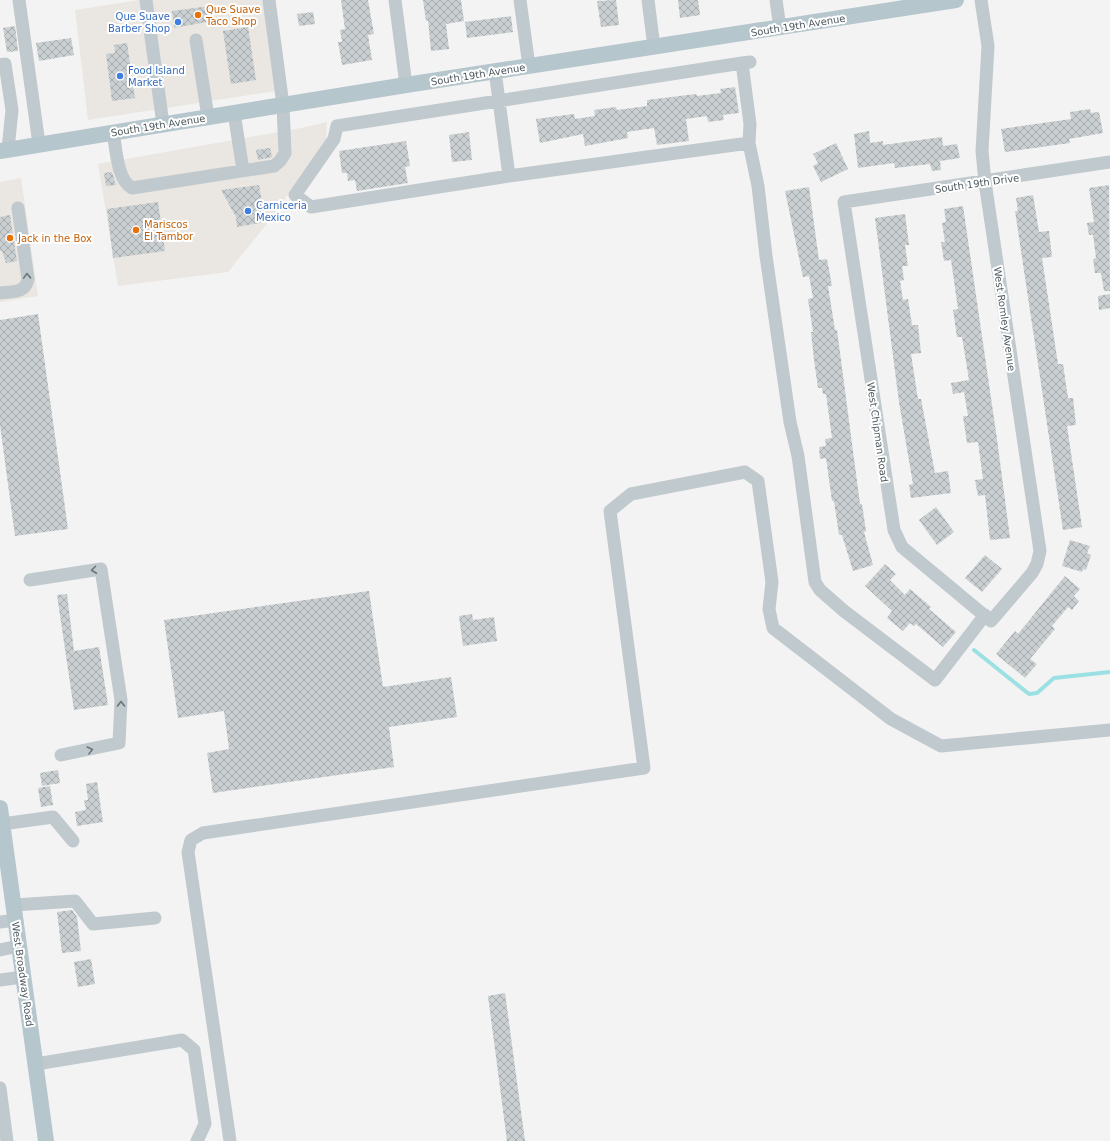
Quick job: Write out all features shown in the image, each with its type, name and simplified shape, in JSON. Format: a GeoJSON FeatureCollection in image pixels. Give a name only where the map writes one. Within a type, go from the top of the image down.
{"type":"FeatureCollection","features":[{"type":"Feature","properties":{"kind":"main road","name":"South 19th Avenue"},"geometry":{"type":"LineString","coordinates":[[4,150],[495,71],[780,28],[899,5],[956,0]]}},
{"type":"Feature","properties":{"kind":"main road","name":"West Broadway Road"},"geometry":{"type":"LineString","coordinates":[[0,808],[10,916],[19,946],[24,977],[46,1141]]}},
{"type":"Feature","properties":{"kind":"street"},"geometry":{"type":"LineString","coordinates":[[19,0],[39,144]]}},
{"type":"Feature","properties":{"kind":"street"},"geometry":{"type":"LineString","coordinates":[[146,0],[163,124]]}},
{"type":"Feature","properties":{"kind":"street"},"geometry":{"type":"LineString","coordinates":[[113,132],[121,178],[126,185],[132,188],[274,166],[285,153],[283,105],[269,0]]}},
{"type":"Feature","properties":{"kind":"street"},"geometry":{"type":"LineString","coordinates":[[395,0],[406,85]]}},
{"type":"Feature","properties":{"kind":"street"},"geometry":{"type":"LineString","coordinates":[[520,0],[529,66]]}},
{"type":"Feature","properties":{"kind":"street"},"geometry":{"type":"LineString","coordinates":[[648,0],[654,47]]}},
{"type":"Feature","properties":{"kind":"street"},"geometry":{"type":"LineString","coordinates":[[776,0],[780,28]]}},
{"type":"Feature","properties":{"kind":"street","name":"West Romley Avenue"},"geometry":{"type":"LineString","coordinates":[[749,143],[758,186],[766,256],[790,422],[798,456],[815,582],[820,590],[844,611],[935,680],[988,618],[1032,573],[1037,564],[1040,551],[985,182],[982,151],[988,46],[981,0]]}},
{"type":"Feature","properties":{"kind":"street"},"geometry":{"type":"LineString","coordinates":[[196,40],[208,117]]}},
{"type":"Feature","properties":{"kind":"street"},"geometry":{"type":"LineString","coordinates":[[746,62],[750,124],[749,143],[509,176],[311,207],[295,195],[334,139],[337,126],[499,100],[746,62]]}},
{"type":"Feature","properties":{"kind":"street"},"geometry":{"type":"LineString","coordinates":[[0,65],[5,64],[12,110],[4,150]]}},
{"type":"Feature","properties":{"kind":"street"},"geometry":{"type":"LineString","coordinates":[[495,71],[509,176]]}},
{"type":"Feature","properties":{"kind":"street"},"geometry":{"type":"LineString","coordinates":[[234,113],[244,170]]}},
{"type":"Feature","properties":{"kind":"street","name":"South 19th Drive"},"geometry":{"type":"LineString","coordinates":[[844,202],[1110,162]]}},
{"type":"Feature","properties":{"kind":"street","name":"West Chipman Road"},"geometry":{"type":"LineString","coordinates":[[844,202],[894,530],[902,547],[988,618]]}},
{"type":"Feature","properties":{"kind":"street"},"geometry":{"type":"LineString","coordinates":[[0,293],[23,290],[27,287],[28,279],[18,208]]}},
{"type":"Feature","properties":{"kind":"street"},"geometry":{"type":"LineString","coordinates":[[230,1141],[188,852],[191,840],[203,833],[644,768],[610,511],[631,494],[745,472],[758,481],[772,582],[770,609],[773,628],[891,719],[941,746],[1110,730]]}},
{"type":"Feature","properties":{"kind":"street"},"geometry":{"type":"LineString","coordinates":[[30,580],[101,569],[103,577],[121,700],[119,743],[61,755]]}},
{"type":"Feature","properties":{"kind":"street"},"geometry":{"type":"LineString","coordinates":[[2,833],[53,817],[73,841]]}},
{"type":"Feature","properties":{"kind":"street"},"geometry":{"type":"LineString","coordinates":[[10,916],[75,901],[93,924],[155,918]]}},
{"type":"Feature","properties":{"kind":"street"},"geometry":{"type":"LineString","coordinates":[[0,950],[19,946]]}},
{"type":"Feature","properties":{"kind":"street"},"geometry":{"type":"LineString","coordinates":[[0,980],[24,977]]}},
{"type":"Feature","properties":{"kind":"street"},"geometry":{"type":"LineString","coordinates":[[36,1064],[182,1040],[194,1050],[205,1124],[197,1141]]}},
{"type":"Feature","properties":{"kind":"street"},"geometry":{"type":"LineString","coordinates":[[0,1088],[7,1141]]}},
{"type":"Feature","properties":{"kind":"shaded area"},"geometry":{"type":"Polygon","coordinates":[[[140,0],[264,0],[276,91],[88,120],[75,10],[140,0]]]}},
{"type":"Feature","properties":{"kind":"shaded area"},"geometry":{"type":"Polygon","coordinates":[[[327,122],[326,141],[273,216],[228,272],[118,286],[98,164],[301,128],[327,122]]]}},
{"type":"Feature","properties":{"kind":"shaded area"},"geometry":{"type":"Polygon","coordinates":[[[21,178],[38,296],[0,302],[0,182],[21,178]]]}},
{"type":"Feature","properties":{"kind":"building"},"geometry":{"type":"Polygon","coordinates":[[[341,0],[368,0],[374,34],[368,35],[372,60],[342,65],[338,42],[342,42],[340,30],[345,29],[341,0]]]}},
{"type":"Feature","properties":{"kind":"building"},"geometry":{"type":"Polygon","coordinates":[[[423,0],[461,0],[464,21],[446,24],[449,49],[431,51],[428,20],[426,21],[423,0]]]}},
{"type":"Feature","properties":{"kind":"building"},"geometry":{"type":"Polygon","coordinates":[[[616,0],[619,25],[601,27],[597,1],[616,0]]]}},
{"type":"Feature","properties":{"kind":"building"},"geometry":{"type":"Polygon","coordinates":[[[678,0],[698,0],[700,15],[680,18],[678,0]]]}},
{"type":"Feature","properties":{"kind":"building"},"geometry":{"type":"Polygon","coordinates":[[[210,6],[212,21],[174,28],[172,11],[210,6]]]}},
{"type":"Feature","properties":{"kind":"building"},"geometry":{"type":"Polygon","coordinates":[[[313,12],[315,24],[299,26],[297,14],[313,12]]]}},
{"type":"Feature","properties":{"kind":"building"},"geometry":{"type":"Polygon","coordinates":[[[511,16],[513,32],[467,38],[465,22],[511,16]]]}},
{"type":"Feature","properties":{"kind":"building"},"geometry":{"type":"Polygon","coordinates":[[[15,26],[18,51],[7,52],[3,28],[15,26]]]}},
{"type":"Feature","properties":{"kind":"building"},"geometry":{"type":"Polygon","coordinates":[[[248,27],[256,80],[231,84],[223,31],[248,27]]]}},
{"type":"Feature","properties":{"kind":"building"},"geometry":{"type":"Polygon","coordinates":[[[71,38],[74,55],[39,61],[36,43],[71,38]]]}},
{"type":"Feature","properties":{"kind":"building","name":"Food Island Market"},"geometry":{"type":"Polygon","coordinates":[[[127,43],[135,98],[112,101],[106,54],[115,53],[114,45],[127,43]]]}},
{"type":"Feature","properties":{"kind":"building"},"geometry":{"type":"Polygon","coordinates":[[[735,87],[739,113],[723,115],[724,120],[708,122],[707,116],[686,119],[689,141],[657,145],[654,128],[627,132],[628,138],[585,146],[583,134],[540,143],[536,119],[574,114],[575,119],[595,116],[594,110],[616,107],[617,110],[647,106],[647,100],[696,94],[697,96],[721,93],[720,89],[735,87]]]}},
{"type":"Feature","properties":{"kind":"building"},"geometry":{"type":"Polygon","coordinates":[[[1090,109],[1091,113],[1099,112],[1103,133],[1069,139],[1070,143],[1005,152],[1001,129],[1071,119],[1070,112],[1090,109]]]}},
{"type":"Feature","properties":{"kind":"building"},"geometry":{"type":"Polygon","coordinates":[[[869,131],[870,143],[883,141],[883,145],[942,137],[943,146],[957,144],[960,158],[940,161],[941,170],[932,171],[930,164],[895,168],[894,163],[858,168],[854,134],[869,131]]]}},
{"type":"Feature","properties":{"kind":"building"},"geometry":{"type":"Polygon","coordinates":[[[469,132],[472,160],[452,162],[449,135],[469,132]]]}},
{"type":"Feature","properties":{"kind":"building"},"geometry":{"type":"Polygon","coordinates":[[[406,141],[410,166],[405,167],[408,183],[357,191],[355,180],[348,181],[347,173],[342,173],[339,151],[406,141]]]}},
{"type":"Feature","properties":{"kind":"building"},"geometry":{"type":"Polygon","coordinates":[[[836,143],[848,169],[821,182],[813,166],[818,163],[813,154],[836,143]]]}},
{"type":"Feature","properties":{"kind":"building"},"geometry":{"type":"Polygon","coordinates":[[[270,148],[272,157],[258,160],[256,150],[270,148]]]}},
{"type":"Feature","properties":{"kind":"building"},"geometry":{"type":"Polygon","coordinates":[[[112,172],[116,185],[106,186],[104,173],[112,172]]]}},
{"type":"Feature","properties":{"kind":"building","name":"Carniceria Mexico"},"geometry":{"type":"Polygon","coordinates":[[[259,185],[265,222],[237,227],[236,217],[221,190],[259,185]]]}},
{"type":"Feature","properties":{"kind":"building"},"geometry":{"type":"Polygon","coordinates":[[[1109,185],[1110,291],[1104,291],[1101,273],[1095,273],[1093,259],[1096,258],[1093,235],[1089,235],[1087,223],[1094,222],[1089,188],[1109,185]]]}},
{"type":"Feature","properties":{"kind":"building"},"geometry":{"type":"Polygon","coordinates":[[[809,187],[819,260],[827,259],[832,286],[828,286],[835,330],[837,330],[860,504],[862,504],[866,531],[864,532],[873,565],[853,571],[842,535],[839,535],[834,501],[832,501],[826,458],[820,459],[819,447],[826,446],[825,439],[832,438],[826,394],[823,394],[822,388],[818,388],[814,360],[811,332],[813,332],[808,299],[813,298],[809,276],[803,277],[785,191],[809,187]]]}},
{"type":"Feature","properties":{"kind":"building"},"geometry":{"type":"Polygon","coordinates":[[[1033,195],[1039,232],[1049,231],[1052,257],[1042,258],[1058,364],[1063,364],[1068,398],[1073,398],[1076,425],[1067,426],[1082,527],[1063,530],[1015,211],[1018,211],[1016,198],[1033,195]]]}},
{"type":"Feature","properties":{"kind":"building","name":"Mariscos El Tambor"},"geometry":{"type":"Polygon","coordinates":[[[158,202],[165,251],[113,258],[107,209],[158,202]]]}},
{"type":"Feature","properties":{"kind":"building"},"geometry":{"type":"Polygon","coordinates":[[[963,206],[1010,538],[990,540],[985,495],[978,496],[975,480],[983,479],[978,442],[967,443],[963,416],[968,416],[964,392],[953,394],[951,383],[969,380],[962,337],[957,337],[953,310],[958,309],[951,260],[944,261],[941,242],[945,242],[942,223],[946,222],[944,209],[963,206]]]}},
{"type":"Feature","properties":{"kind":"building"},"geometry":{"type":"Polygon","coordinates":[[[905,214],[909,245],[905,245],[908,266],[902,266],[904,280],[900,281],[903,300],[908,299],[912,325],[918,325],[921,353],[911,354],[918,399],[921,399],[935,473],[948,471],[951,493],[911,498],[909,485],[913,484],[899,402],[875,218],[905,214]]]}},
{"type":"Feature","properties":{"kind":"building","name":"Jack in the Box"},"geometry":{"type":"Polygon","coordinates":[[[10,215],[17,261],[6,263],[2,251],[0,251],[0,217],[10,215]]]}},
{"type":"Feature","properties":{"kind":"building"},"geometry":{"type":"Polygon","coordinates":[[[1110,294],[1110,308],[1099,310],[1098,296],[1110,294]]]}},
{"type":"Feature","properties":{"kind":"building"},"geometry":{"type":"Polygon","coordinates":[[[38,314],[68,529],[15,536],[0,425],[0,320],[38,314]]]}},
{"type":"Feature","properties":{"kind":"building"},"geometry":{"type":"Polygon","coordinates":[[[936,507],[954,532],[937,545],[919,520],[936,507]]]}},
{"type":"Feature","properties":{"kind":"building"},"geometry":{"type":"Polygon","coordinates":[[[1070,540],[1090,546],[1087,553],[1091,555],[1086,570],[1083,569],[1082,572],[1062,566],[1070,540]]]}},
{"type":"Feature","properties":{"kind":"building"},"geometry":{"type":"Polygon","coordinates":[[[985,555],[1002,569],[982,592],[965,578],[985,555]]]}},
{"type":"Feature","properties":{"kind":"building"},"geometry":{"type":"Polygon","coordinates":[[[885,564],[896,574],[890,580],[905,595],[910,589],[931,607],[929,609],[956,632],[943,647],[916,624],[914,626],[910,623],[903,631],[887,618],[892,611],[865,586],[885,564]]]}},
{"type":"Feature","properties":{"kind":"building"},"geometry":{"type":"Polygon","coordinates":[[[1065,576],[1080,589],[1074,596],[1079,601],[1072,610],[1068,607],[1052,626],[1055,629],[1030,659],[1037,664],[1025,678],[996,654],[1015,631],[1018,634],[1065,576]]]}},
{"type":"Feature","properties":{"kind":"building"},"geometry":{"type":"Polygon","coordinates":[[[369,591],[383,687],[451,677],[457,717],[389,727],[394,767],[213,793],[207,753],[229,749],[224,711],[178,718],[164,620],[369,591]]]}},
{"type":"Feature","properties":{"kind":"building"},"geometry":{"type":"Polygon","coordinates":[[[67,594],[74,651],[99,647],[108,705],[74,710],[57,595],[67,594]]]}},
{"type":"Feature","properties":{"kind":"building"},"geometry":{"type":"Polygon","coordinates":[[[472,614],[473,620],[494,617],[497,641],[463,646],[459,616],[472,614]]]}},
{"type":"Feature","properties":{"kind":"building"},"geometry":{"type":"Polygon","coordinates":[[[58,770],[60,783],[42,786],[40,773],[58,770]]]}},
{"type":"Feature","properties":{"kind":"building"},"geometry":{"type":"Polygon","coordinates":[[[97,782],[103,822],[77,826],[75,812],[86,810],[84,800],[88,800],[86,784],[97,782]]]}},
{"type":"Feature","properties":{"kind":"building"},"geometry":{"type":"Polygon","coordinates":[[[50,786],[53,805],[41,807],[38,788],[50,786]]]}},
{"type":"Feature","properties":{"kind":"building"},"geometry":{"type":"Polygon","coordinates":[[[72,910],[77,917],[81,951],[62,953],[57,912],[72,910]]]}},
{"type":"Feature","properties":{"kind":"building"},"geometry":{"type":"Polygon","coordinates":[[[91,959],[95,984],[78,987],[74,962],[91,959]]]}},
{"type":"Feature","properties":{"kind":"building"},"geometry":{"type":"Polygon","coordinates":[[[505,993],[525,1141],[507,1141],[488,996],[505,993]]]}},
{"type":"Feature","properties":{"kind":"waterway"},"geometry":{"type":"LineString","coordinates":[[974,650],[1029,694],[1037,693],[1054,678],[1110,672]]}},
{"type":"Feature","properties":{"kind":"place","name":"Que Suave Taco Shop"},"geometry":{"type":"Point","coordinates":[198,15]}},
{"type":"Feature","properties":{"kind":"place","name":"Que Suave Barber Shop"},"geometry":{"type":"Point","coordinates":[178,22]}},
{"type":"Feature","properties":{"kind":"place","name":"Food Island Market"},"geometry":{"type":"Point","coordinates":[120,76]}},
{"type":"Feature","properties":{"kind":"place","name":"Carniceria Mexico"},"geometry":{"type":"Point","coordinates":[248,211]}},
{"type":"Feature","properties":{"kind":"place","name":"Mariscos El Tambor"},"geometry":{"type":"Point","coordinates":[136,230]}},
{"type":"Feature","properties":{"kind":"place","name":"Jack in the Box"},"geometry":{"type":"Point","coordinates":[10,238]}}]}
